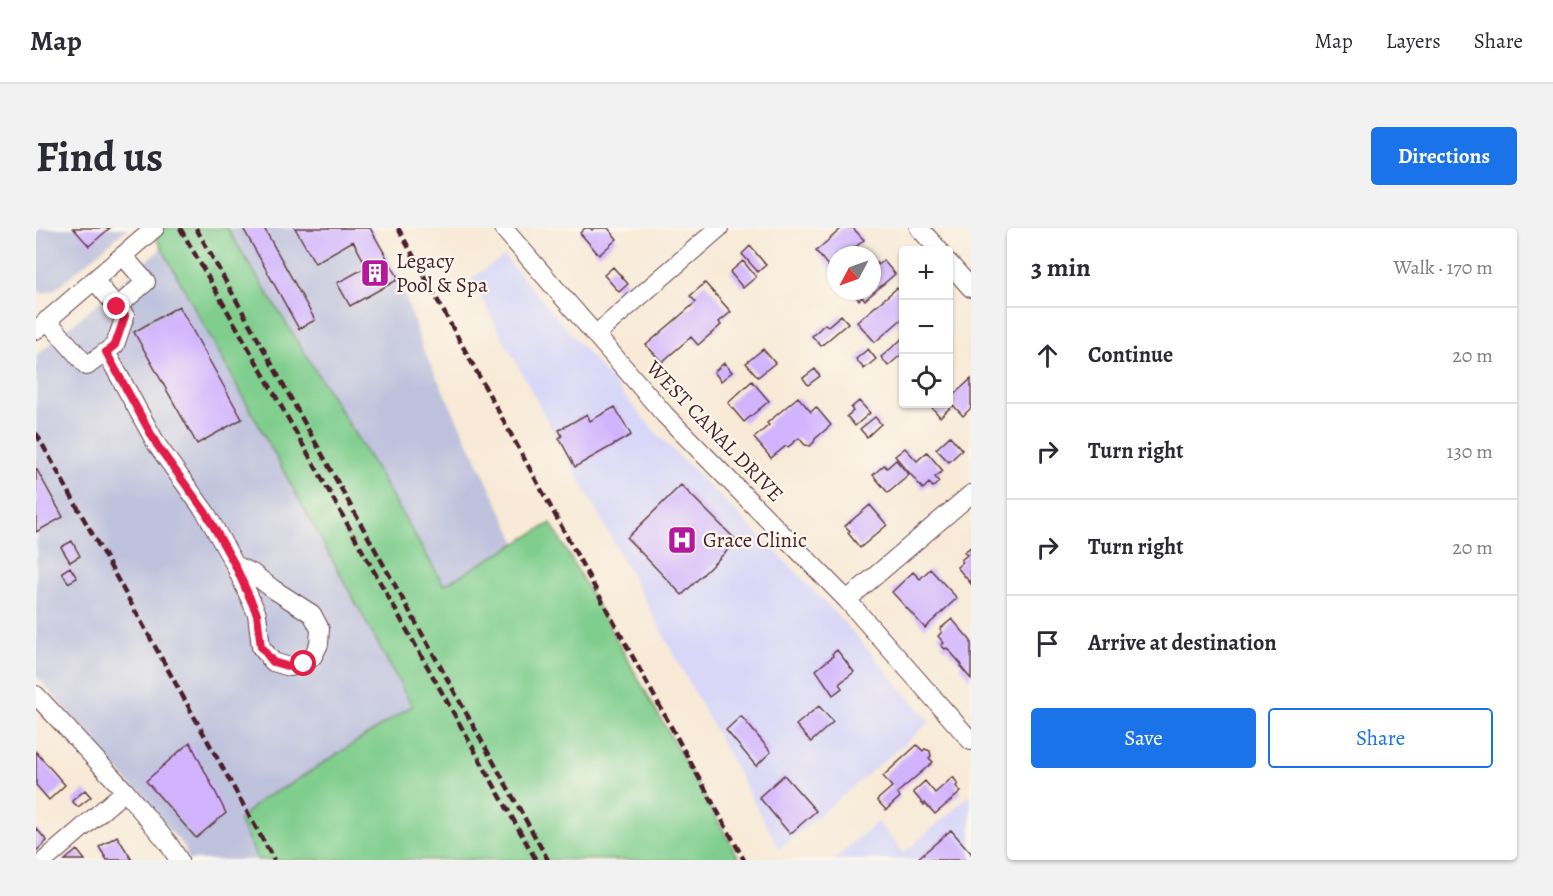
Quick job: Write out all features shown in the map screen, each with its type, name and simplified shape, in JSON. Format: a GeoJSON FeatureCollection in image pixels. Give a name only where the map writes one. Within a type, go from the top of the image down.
{"type":"FeatureCollection","features":[{"type":"Feature","properties":{"kind":"street"},"geometry":{"type":"LineString","coordinates":[[94,280],[125,316],[115,345],[87,366],[40,324],[155,228]]}},
{"type":"Feature","properties":{"kind":"street","name":"WEST CANAL DRIVE"},"geometry":{"type":"LineString","coordinates":[[503,228],[689,442],[847,600],[971,741]]}},
{"type":"Feature","properties":{"kind":"street"},"geometry":{"type":"LineString","coordinates":[[919,228],[935,246]]}},
{"type":"Feature","properties":{"kind":"street"},"geometry":{"type":"LineString","coordinates":[[595,336],[718,229]]}},
{"type":"Feature","properties":{"kind":"street"},"geometry":{"type":"LineString","coordinates":[[117,307],[146,282],[123,256]]}},
{"type":"Feature","properties":{"kind":"street"},"geometry":{"type":"LineString","coordinates":[[953,268],[971,288]]}},
{"type":"Feature","properties":{"kind":"street"},"geometry":{"type":"LineString","coordinates":[[106,352],[157,445],[206,513],[235,565],[257,614],[261,647],[273,662],[290,667],[304,664],[313,656],[319,644],[320,629],[312,614],[252,573],[235,565]]}},
{"type":"Feature","properties":{"kind":"street"},"geometry":{"type":"LineString","coordinates":[[847,600],[971,494]]}},
{"type":"Feature","properties":{"kind":"street"},"geometry":{"type":"LineString","coordinates":[[36,694],[125,791],[168,843],[179,860]]}},
{"type":"Feature","properties":{"kind":"street"},"geometry":{"type":"LineString","coordinates":[[45,860],[125,791]]}},
{"type":"Feature","properties":{"kind":"shaded area"},"geometry":{"type":"Polygon","coordinates":[[[36,228],[128,228],[54,290],[43,294],[36,288],[36,228]]]}},
{"type":"Feature","properties":{"kind":"shaded area"},"geometry":{"type":"Polygon","coordinates":[[[227,228],[371,228],[399,277],[423,349],[517,543],[444,586],[361,444],[227,228]]]}},
{"type":"Feature","properties":{"kind":"shaded area"},"geometry":{"type":"Polygon","coordinates":[[[162,248],[412,707],[289,785],[263,798],[239,820],[258,860],[188,860],[185,848],[36,675],[36,356],[162,248]]]}},
{"type":"Feature","properties":{"kind":"shaded area"},"geometry":{"type":"Polygon","coordinates":[[[504,256],[656,433],[852,631],[930,722],[779,849],[471,279],[504,256]]]}},
{"type":"Feature","properties":{"kind":"shaded area"},"geometry":{"type":"Polygon","coordinates":[[[971,794],[971,860],[833,860],[877,822],[904,853],[971,794]]]}},
{"type":"Feature","properties":{"kind":"green space"},"geometry":{"type":"Polygon","coordinates":[[[155,228],[227,228],[361,444],[444,585],[551,523],[740,860],[258,860],[239,820],[263,798],[289,785],[412,706],[152,230],[155,228]]]}},
{"type":"Feature","properties":{"kind":"building"},"geometry":{"type":"Polygon","coordinates":[[[73,228],[110,228],[89,246],[73,228]]]}},
{"type":"Feature","properties":{"kind":"building"},"geometry":{"type":"Polygon","coordinates":[[[243,228],[264,228],[315,320],[299,329],[243,228]]]}},
{"type":"Feature","properties":{"kind":"building","name":"Legacy Pool & Spa"},"geometry":{"type":"Polygon","coordinates":[[[295,228],[370,228],[399,279],[350,306],[337,283],[367,267],[353,241],[315,263],[295,228]]]}},
{"type":"Feature","properties":{"kind":"building"},"geometry":{"type":"Polygon","coordinates":[[[585,228],[592,230],[608,228],[617,239],[599,255],[580,233],[585,228]]]}},
{"type":"Feature","properties":{"kind":"building"},"geometry":{"type":"Polygon","coordinates":[[[842,228],[853,228],[864,240],[857,246],[827,246],[827,265],[816,251],[842,228]]]}},
{"type":"Feature","properties":{"kind":"building"},"geometry":{"type":"Polygon","coordinates":[[[750,246],[766,265],[758,272],[742,254],[750,246]]]}},
{"type":"Feature","properties":{"kind":"building"},"geometry":{"type":"Polygon","coordinates":[[[883,260],[895,274],[881,286],[881,262],[883,260]]]}},
{"type":"Feature","properties":{"kind":"building"},"geometry":{"type":"Polygon","coordinates":[[[743,261],[756,277],[743,288],[730,272],[743,261]]]}},
{"type":"Feature","properties":{"kind":"building"},"geometry":{"type":"Polygon","coordinates":[[[613,267],[628,284],[619,292],[604,275],[613,267]]]}},
{"type":"Feature","properties":{"kind":"building"},"geometry":{"type":"Polygon","coordinates":[[[705,283],[731,312],[719,322],[721,325],[698,345],[691,337],[662,362],[646,345],[696,302],[690,296],[705,283]]]}},
{"type":"Feature","properties":{"kind":"building"},"geometry":{"type":"Polygon","coordinates":[[[897,288],[899,290],[899,321],[875,342],[857,322],[897,288]]]}},
{"type":"Feature","properties":{"kind":"building"},"geometry":{"type":"Polygon","coordinates":[[[179,306],[242,419],[197,444],[134,332],[179,306]]]}},
{"type":"Feature","properties":{"kind":"building"},"geometry":{"type":"Polygon","coordinates":[[[841,315],[848,323],[821,346],[812,336],[825,324],[828,326],[841,315]]]}},
{"type":"Feature","properties":{"kind":"building"},"geometry":{"type":"Polygon","coordinates":[[[899,342],[899,356],[888,366],[881,357],[899,342]]]}},
{"type":"Feature","properties":{"kind":"building"},"geometry":{"type":"Polygon","coordinates":[[[763,349],[775,363],[758,377],[746,363],[763,349]]]}},
{"type":"Feature","properties":{"kind":"building"},"geometry":{"type":"Polygon","coordinates":[[[868,349],[876,359],[864,369],[856,359],[868,349]]]}},
{"type":"Feature","properties":{"kind":"building"},"geometry":{"type":"Polygon","coordinates":[[[724,363],[732,372],[721,381],[714,372],[724,363]]]}},
{"type":"Feature","properties":{"kind":"building"},"geometry":{"type":"Polygon","coordinates":[[[815,369],[820,376],[808,385],[803,378],[815,369]]]}},
{"type":"Feature","properties":{"kind":"building"},"geometry":{"type":"Polygon","coordinates":[[[971,379],[971,408],[963,416],[953,405],[953,395],[971,379]]]}},
{"type":"Feature","properties":{"kind":"building"},"geometry":{"type":"Polygon","coordinates":[[[752,381],[769,401],[744,422],[728,403],[752,381]]]}},
{"type":"Feature","properties":{"kind":"building"},"geometry":{"type":"Polygon","coordinates":[[[798,397],[811,412],[816,407],[831,425],[810,446],[805,445],[799,438],[771,458],[754,438],[769,425],[767,423],[798,397]]]}},
{"type":"Feature","properties":{"kind":"building"},"geometry":{"type":"Polygon","coordinates":[[[859,401],[870,413],[855,426],[847,416],[853,411],[851,408],[859,401]]]}},
{"type":"Feature","properties":{"kind":"building"},"geometry":{"type":"Polygon","coordinates":[[[615,407],[631,435],[575,467],[559,438],[562,436],[559,430],[587,414],[590,421],[615,407]]]}},
{"type":"Feature","properties":{"kind":"building"},"geometry":{"type":"Polygon","coordinates":[[[932,408],[950,408],[940,417],[932,408]]]}},
{"type":"Feature","properties":{"kind":"building"},"geometry":{"type":"Polygon","coordinates":[[[875,417],[881,424],[867,437],[860,429],[875,417]]]}},
{"type":"Feature","properties":{"kind":"building"},"geometry":{"type":"Polygon","coordinates":[[[950,436],[962,450],[949,462],[936,449],[950,436]]]}},
{"type":"Feature","properties":{"kind":"building"},"geometry":{"type":"Polygon","coordinates":[[[905,448],[917,461],[927,452],[943,471],[935,477],[939,482],[933,487],[929,483],[923,489],[895,456],[905,448]]]}},
{"type":"Feature","properties":{"kind":"building"},"geometry":{"type":"Polygon","coordinates":[[[896,460],[909,475],[888,493],[873,475],[884,465],[887,468],[896,460]]]}},
{"type":"Feature","properties":{"kind":"building"},"geometry":{"type":"Polygon","coordinates":[[[36,468],[63,517],[36,532],[36,468]]]}},
{"type":"Feature","properties":{"kind":"building","name":"Grace Clinic"},"geometry":{"type":"Polygon","coordinates":[[[681,485],[737,541],[682,595],[627,538],[681,485]]]}},
{"type":"Feature","properties":{"kind":"building"},"geometry":{"type":"Polygon","coordinates":[[[870,505],[887,525],[860,548],[845,526],[870,505]]]}},
{"type":"Feature","properties":{"kind":"building"},"geometry":{"type":"Polygon","coordinates":[[[72,541],[80,556],[70,562],[61,547],[72,541]]]}},
{"type":"Feature","properties":{"kind":"building"},"geometry":{"type":"Polygon","coordinates":[[[971,547],[971,584],[957,567],[967,555],[964,552],[971,547]]]}},
{"type":"Feature","properties":{"kind":"building"},"geometry":{"type":"Polygon","coordinates":[[[70,567],[77,578],[68,583],[62,572],[70,567]]]}},
{"type":"Feature","properties":{"kind":"building"},"geometry":{"type":"Polygon","coordinates":[[[930,569],[957,598],[925,628],[892,592],[913,572],[920,579],[930,569]]]}},
{"type":"Feature","properties":{"kind":"building"},"geometry":{"type":"Polygon","coordinates":[[[952,619],[971,641],[971,679],[947,648],[941,645],[944,643],[938,636],[942,632],[940,629],[952,619]]]}},
{"type":"Feature","properties":{"kind":"building"},"geometry":{"type":"Polygon","coordinates":[[[837,650],[854,672],[839,684],[842,688],[833,695],[816,670],[837,650]]]}},
{"type":"Feature","properties":{"kind":"building"},"geometry":{"type":"Polygon","coordinates":[[[819,706],[833,722],[811,742],[796,725],[819,706]]]}},
{"type":"Feature","properties":{"kind":"building"},"geometry":{"type":"Polygon","coordinates":[[[741,716],[771,752],[756,766],[726,730],[741,716]]]}},
{"type":"Feature","properties":{"kind":"building"},"geometry":{"type":"Polygon","coordinates":[[[190,742],[226,813],[196,838],[146,781],[190,742]]]}},
{"type":"Feature","properties":{"kind":"building"},"geometry":{"type":"Polygon","coordinates":[[[917,745],[923,751],[925,749],[930,751],[929,758],[933,762],[897,793],[900,797],[886,810],[877,800],[892,787],[883,776],[917,745]]]}},
{"type":"Feature","properties":{"kind":"building"},"geometry":{"type":"Polygon","coordinates":[[[36,752],[65,785],[49,800],[36,785],[36,752]]]}},
{"type":"Feature","properties":{"kind":"building"},"geometry":{"type":"Polygon","coordinates":[[[784,775],[816,811],[790,834],[759,797],[784,775]]]}},
{"type":"Feature","properties":{"kind":"building"},"geometry":{"type":"Polygon","coordinates":[[[953,777],[961,792],[935,814],[913,792],[925,781],[935,793],[953,777]]]}},
{"type":"Feature","properties":{"kind":"building"},"geometry":{"type":"Polygon","coordinates":[[[85,790],[91,797],[78,807],[72,801],[85,790]]]}},
{"type":"Feature","properties":{"kind":"building"},"geometry":{"type":"Polygon","coordinates":[[[36,828],[47,841],[36,851],[36,828]]]}},
{"type":"Feature","properties":{"kind":"building"},"geometry":{"type":"Polygon","coordinates":[[[951,830],[971,853],[971,860],[916,860],[951,830]]]}},
{"type":"Feature","properties":{"kind":"building"},"geometry":{"type":"Polygon","coordinates":[[[117,836],[132,860],[107,860],[99,847],[117,836]]]}},
{"type":"Feature","properties":{"kind":"building"},"geometry":{"type":"Polygon","coordinates":[[[77,850],[85,860],[65,860],[77,850]]]}},
{"type":"Feature","properties":{"kind":"railway"},"geometry":{"type":"LineString","coordinates":[[180,228],[536,860]]}},
{"type":"Feature","properties":{"kind":"railway"},"geometry":{"type":"LineString","coordinates":[[196,228],[548,860]]}},
{"type":"Feature","properties":{"kind":"railway"},"geometry":{"type":"LineString","coordinates":[[398,228],[744,860]]}},
{"type":"Feature","properties":{"kind":"railway"},"geometry":{"type":"LineString","coordinates":[[36,433],[274,860]]}},
{"type":"Feature","properties":{"kind":"place","name":"Legacy Pool & Spa"},"geometry":{"type":"Point","coordinates":[375,273]}},
{"type":"Feature","properties":{"kind":"place","name":"Grace Clinic"},"geometry":{"type":"Point","coordinates":[682,540]}},
{"type":"Feature","properties":{"kind":"route"},"geometry":{"type":"LineString","coordinates":[[117,307],[125,316],[115,345],[106,352],[157,445],[206,513],[235,565],[257,614],[261,647],[273,662],[290,667],[304,664]]}}]}
